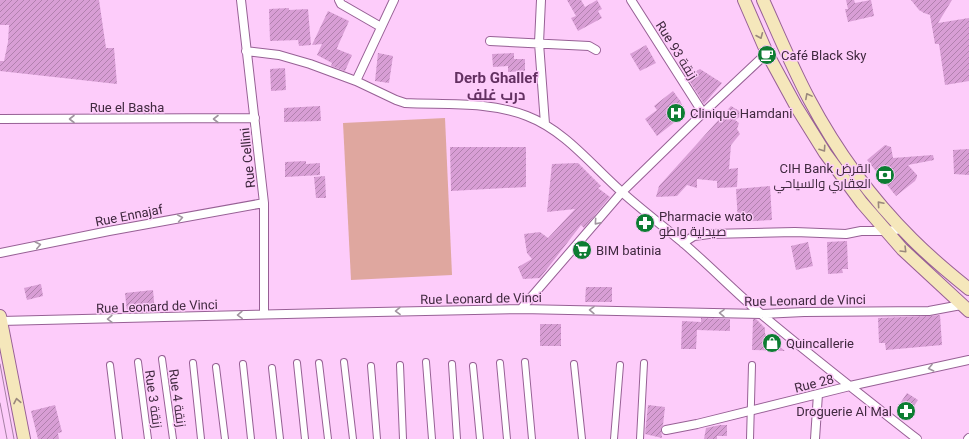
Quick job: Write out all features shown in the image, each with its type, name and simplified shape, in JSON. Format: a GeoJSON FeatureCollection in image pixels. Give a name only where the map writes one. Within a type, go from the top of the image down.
{"type":"FeatureCollection","features":[{"type":"Feature","properties":{"kind":"main road"},"geometry":{"type":"LineString","coordinates":[[744,0],[767,53],[797,108],[825,153],[862,203],[902,249],[965,308]]}},
{"type":"Feature","properties":{"kind":"main road"},"geometry":{"type":"LineString","coordinates":[[763,0],[800,82],[836,144],[863,183],[902,229],[941,266],[969,289]]}},
{"type":"Feature","properties":{"kind":"main road"},"geometry":{"type":"LineString","coordinates":[[1,318],[24,439]]}},
{"type":"Feature","properties":{"kind":"street","name":"Rue Cellini"},"geometry":{"type":"LineString","coordinates":[[241,0],[264,203],[264,314]]}},
{"type":"Feature","properties":{"kind":"street"},"geometry":{"type":"LineString","coordinates":[[339,0],[342,4],[381,27]]}},
{"type":"Feature","properties":{"kind":"street"},"geometry":{"type":"LineString","coordinates":[[356,81],[394,0]]}},
{"type":"Feature","properties":{"kind":"street"},"geometry":{"type":"LineString","coordinates":[[541,0],[539,43],[545,124]]}},
{"type":"Feature","properties":{"kind":"street","name":"Rue 93 زنقة"},"geometry":{"type":"LineString","coordinates":[[631,0],[703,113]]}},
{"type":"Feature","properties":{"kind":"street"},"geometry":{"type":"LineString","coordinates":[[490,41],[590,46],[596,50]]}},
{"type":"Feature","properties":{"kind":"street"},"geometry":{"type":"LineString","coordinates":[[246,52],[279,55],[310,64],[356,81],[405,103],[465,104],[492,107],[527,116],[545,124],[577,149],[622,192],[683,242],[761,314],[917,439]]}},
{"type":"Feature","properties":{"kind":"street"},"geometry":{"type":"LineString","coordinates":[[521,309],[622,192],[767,53]]}},
{"type":"Feature","properties":{"kind":"street","name":"Rue el Basha"},"geometry":{"type":"LineString","coordinates":[[0,119],[255,118]]}},
{"type":"Feature","properties":{"kind":"street","name":"Rue Ennajaf"},"geometry":{"type":"LineString","coordinates":[[0,253],[109,231],[264,203]]}},
{"type":"Feature","properties":{"kind":"street"},"geometry":{"type":"LineString","coordinates":[[683,242],[694,236],[709,234],[796,232],[846,234],[902,229]]}},
{"type":"Feature","properties":{"kind":"street","name":"Rue Leonard de Vinci"},"geometry":{"type":"LineString","coordinates":[[1,318],[521,309],[761,314],[804,312],[929,311],[965,308]]}},
{"type":"Feature","properties":{"kind":"street","name":"Rue 4 زنقة"},"geometry":{"type":"LineString","coordinates":[[162,359],[173,439]]}},
{"type":"Feature","properties":{"kind":"street","name":"Rue 28"},"geometry":{"type":"LineString","coordinates":[[666,430],[751,412],[850,386],[969,360]]}},
{"type":"Feature","properties":{"kind":"street","name":"Rue 3 زنقة"},"geometry":{"type":"LineString","coordinates":[[138,362],[148,439]]}},
{"type":"Feature","properties":{"kind":"street"},"geometry":{"type":"LineString","coordinates":[[344,362],[353,439]]}},
{"type":"Feature","properties":{"kind":"street"},"geometry":{"type":"LineString","coordinates":[[426,362],[432,439]]}},
{"type":"Feature","properties":{"kind":"street"},"geometry":{"type":"LineString","coordinates":[[525,362],[532,439]]}},
{"type":"Feature","properties":{"kind":"street"},"geometry":{"type":"LineString","coordinates":[[640,439],[644,362]]}},
{"type":"Feature","properties":{"kind":"street"},"geometry":{"type":"LineString","coordinates":[[193,363],[201,439]]}},
{"type":"Feature","properties":{"kind":"street"},"geometry":{"type":"LineString","coordinates":[[297,363],[305,439]]}},
{"type":"Feature","properties":{"kind":"street"},"geometry":{"type":"LineString","coordinates":[[319,363],[328,439]]}},
{"type":"Feature","properties":{"kind":"street"},"geometry":{"type":"LineString","coordinates":[[500,363],[507,439]]}},
{"type":"Feature","properties":{"kind":"street"},"geometry":{"type":"LineString","coordinates":[[243,364],[251,439]]}},
{"type":"Feature","properties":{"kind":"street"},"geometry":{"type":"LineString","coordinates":[[452,364],[457,439]]}},
{"type":"Feature","properties":{"kind":"street"},"geometry":{"type":"LineString","coordinates":[[574,364],[582,439]]}},
{"type":"Feature","properties":{"kind":"street"},"geometry":{"type":"LineString","coordinates":[[110,365],[119,439]]}},
{"type":"Feature","properties":{"kind":"street"},"geometry":{"type":"LineString","coordinates":[[400,365],[403,439]]}},
{"type":"Feature","properties":{"kind":"street"},"geometry":{"type":"LineString","coordinates":[[614,439],[620,365]]}},
{"type":"Feature","properties":{"kind":"street"},"geometry":{"type":"LineString","coordinates":[[750,439],[752,365]]}},
{"type":"Feature","properties":{"kind":"street"},"geometry":{"type":"LineString","coordinates":[[371,366],[377,439]]}},
{"type":"Feature","properties":{"kind":"street"},"geometry":{"type":"LineString","coordinates":[[473,366],[480,439]]}},
{"type":"Feature","properties":{"kind":"street"},"geometry":{"type":"LineString","coordinates":[[216,367],[225,439]]}},
{"type":"Feature","properties":{"kind":"street"},"geometry":{"type":"LineString","coordinates":[[272,368],[280,439]]}},
{"type":"Feature","properties":{"kind":"street"},"geometry":{"type":"LineString","coordinates":[[815,439],[818,394]]}},
{"type":"Feature","properties":{"kind":"shaded area"},"geometry":{"type":"Polygon","coordinates":[[[445,118],[452,275],[351,280],[343,123],[445,118]]]}},
{"type":"Feature","properties":{"kind":"building"},"geometry":{"type":"Polygon","coordinates":[[[0,0],[99,0],[106,48],[114,48],[117,84],[0,71],[0,61],[4,61],[8,42],[9,25],[0,25],[0,0]]]}},
{"type":"Feature","properties":{"kind":"building"},"geometry":{"type":"Polygon","coordinates":[[[567,0],[581,0],[585,7],[597,0],[602,9],[598,11],[602,18],[578,31],[571,18],[576,16],[567,0]]]}},
{"type":"Feature","properties":{"kind":"building"},"geometry":{"type":"Polygon","coordinates":[[[846,0],[854,0],[855,3],[871,0],[874,16],[848,22],[845,9],[848,9],[846,0]]]}},
{"type":"Feature","properties":{"kind":"building"},"geometry":{"type":"Polygon","coordinates":[[[911,0],[952,0],[938,23],[969,18],[969,81],[945,85],[939,44],[935,44],[930,15],[919,10],[911,0]]]}},
{"type":"Feature","properties":{"kind":"building"},"geometry":{"type":"Polygon","coordinates":[[[289,8],[289,10],[308,9],[311,45],[299,46],[298,40],[270,41],[269,9],[289,8]]]}},
{"type":"Feature","properties":{"kind":"building"},"geometry":{"type":"Polygon","coordinates":[[[328,11],[349,21],[337,48],[352,55],[345,71],[331,66],[332,63],[317,55],[322,44],[312,45],[328,11]]]}},
{"type":"Feature","properties":{"kind":"building"},"geometry":{"type":"Polygon","coordinates":[[[646,45],[656,63],[640,71],[630,54],[646,45]]]}},
{"type":"Feature","properties":{"kind":"building"},"geometry":{"type":"Polygon","coordinates":[[[378,53],[393,56],[389,83],[375,81],[378,53]]]}},
{"type":"Feature","properties":{"kind":"building"},"geometry":{"type":"Polygon","coordinates":[[[514,53],[514,59],[525,59],[525,71],[508,72],[508,66],[493,67],[492,54],[514,53]]]}},
{"type":"Feature","properties":{"kind":"building"},"geometry":{"type":"Polygon","coordinates":[[[285,68],[286,90],[271,91],[270,69],[285,68]]]}},
{"type":"Feature","properties":{"kind":"building"},"geometry":{"type":"Polygon","coordinates":[[[700,69],[722,83],[704,104],[687,77],[700,69]]]}},
{"type":"Feature","properties":{"kind":"building"},"geometry":{"type":"Polygon","coordinates":[[[673,91],[681,102],[683,111],[681,116],[676,121],[657,136],[645,119],[657,110],[654,106],[673,91]]]}},
{"type":"Feature","properties":{"kind":"building"},"geometry":{"type":"Polygon","coordinates":[[[320,106],[321,121],[284,122],[284,108],[320,106]]]}},
{"type":"Feature","properties":{"kind":"building"},"geometry":{"type":"Polygon","coordinates":[[[731,106],[744,114],[735,120],[739,123],[737,129],[740,134],[731,145],[729,169],[738,168],[737,187],[717,188],[717,181],[697,179],[697,188],[687,185],[677,196],[656,197],[659,186],[731,106]]]}},
{"type":"Feature","properties":{"kind":"building"},"geometry":{"type":"Polygon","coordinates":[[[885,145],[891,147],[893,158],[933,155],[934,160],[908,165],[917,177],[915,181],[896,196],[867,160],[885,145]]]}},
{"type":"Feature","properties":{"kind":"building"},"geometry":{"type":"Polygon","coordinates":[[[450,147],[526,147],[526,187],[451,191],[450,147]]]}},
{"type":"Feature","properties":{"kind":"building"},"geometry":{"type":"Polygon","coordinates":[[[969,149],[969,175],[954,174],[953,150],[969,149]]]}},
{"type":"Feature","properties":{"kind":"building"},"geometry":{"type":"Polygon","coordinates":[[[306,161],[306,164],[320,163],[320,175],[285,177],[285,162],[306,161]]]}},
{"type":"Feature","properties":{"kind":"building"},"geometry":{"type":"Polygon","coordinates":[[[578,163],[601,186],[598,188],[610,197],[584,228],[581,225],[540,278],[523,279],[518,267],[532,259],[527,253],[524,234],[540,232],[548,238],[575,209],[547,212],[552,164],[578,163]]]}},
{"type":"Feature","properties":{"kind":"building"},"geometry":{"type":"Polygon","coordinates":[[[325,176],[326,198],[316,198],[314,177],[325,176]]]}},
{"type":"Feature","properties":{"kind":"building"},"geometry":{"type":"Polygon","coordinates":[[[770,186],[772,220],[738,222],[736,189],[770,186]]]}},
{"type":"Feature","properties":{"kind":"building"},"geometry":{"type":"Polygon","coordinates":[[[847,241],[848,269],[842,269],[843,273],[828,274],[827,242],[847,241]]]}},
{"type":"Feature","properties":{"kind":"building"},"geometry":{"type":"Polygon","coordinates":[[[808,242],[813,266],[796,270],[791,246],[808,242]]]}},
{"type":"Feature","properties":{"kind":"building"},"geometry":{"type":"Polygon","coordinates":[[[41,284],[43,296],[27,300],[24,288],[41,284]]]}},
{"type":"Feature","properties":{"kind":"building"},"geometry":{"type":"Polygon","coordinates":[[[586,287],[612,287],[612,302],[585,302],[586,287]]]}},
{"type":"Feature","properties":{"kind":"building"},"geometry":{"type":"Polygon","coordinates":[[[153,290],[155,312],[127,312],[125,293],[153,290]]]}},
{"type":"Feature","properties":{"kind":"building"},"geometry":{"type":"Polygon","coordinates":[[[940,315],[942,345],[886,350],[885,343],[879,343],[878,318],[940,315]]]}},
{"type":"Feature","properties":{"kind":"building"},"geometry":{"type":"Polygon","coordinates":[[[701,318],[730,319],[730,331],[697,330],[696,349],[681,349],[682,321],[701,322],[701,318]]]}},
{"type":"Feature","properties":{"kind":"building"},"geometry":{"type":"Polygon","coordinates":[[[753,319],[756,319],[765,328],[765,334],[785,351],[752,350],[753,319]]]}},
{"type":"Feature","properties":{"kind":"building"},"geometry":{"type":"Polygon","coordinates":[[[540,324],[561,324],[561,346],[540,346],[540,324]]]}},
{"type":"Feature","properties":{"kind":"building"},"geometry":{"type":"Polygon","coordinates":[[[907,393],[918,400],[908,415],[897,408],[907,393]]]}},
{"type":"Feature","properties":{"kind":"building"},"geometry":{"type":"Polygon","coordinates":[[[55,405],[62,432],[58,433],[59,439],[38,439],[31,411],[55,405]]]}},
{"type":"Feature","properties":{"kind":"building"},"geometry":{"type":"Polygon","coordinates":[[[648,405],[665,407],[663,425],[661,429],[662,438],[645,434],[648,405]]]}},
{"type":"Feature","properties":{"kind":"building"},"geometry":{"type":"Polygon","coordinates":[[[727,425],[727,436],[717,436],[717,439],[704,439],[706,428],[727,425]]]}},
{"type":"Feature","properties":{"kind":"tram line"},"geometry":{"type":"LineString","coordinates":[[0,364],[14,439]]}},
{"type":"Feature","properties":{"kind":"tram line"},"geometry":{"type":"LineString","coordinates":[[0,403],[7,439]]}},
{"type":"Feature","properties":{"kind":"place","name":"Café Black Sky"},"geometry":{"type":"Point","coordinates":[767,55]}},
{"type":"Feature","properties":{"kind":"place","name":"Clinique Hamdani"},"geometry":{"type":"Point","coordinates":[676,113]}},
{"type":"Feature","properties":{"kind":"place","name":"CIH Bank القرض العقاري والسياحي"},"geometry":{"type":"Point","coordinates":[885,175]}},
{"type":"Feature","properties":{"kind":"place","name":"Pharmacie wato صيدلية واطو"},"geometry":{"type":"Point","coordinates":[645,223]}},
{"type":"Feature","properties":{"kind":"place","name":"BIM batinia"},"geometry":{"type":"Point","coordinates":[582,250]}},
{"type":"Feature","properties":{"kind":"place","name":"Quincallerie"},"geometry":{"type":"Point","coordinates":[772,343]}},
{"type":"Feature","properties":{"kind":"place","name":"Droguerie Al Mal"},"geometry":{"type":"Point","coordinates":[906,411]}},
{"type":"Feature","properties":{"kind":"district","name":"Derb Ghallef درب غلف"},"geometry":{"type":"Point","coordinates":[496,86]}}]}
